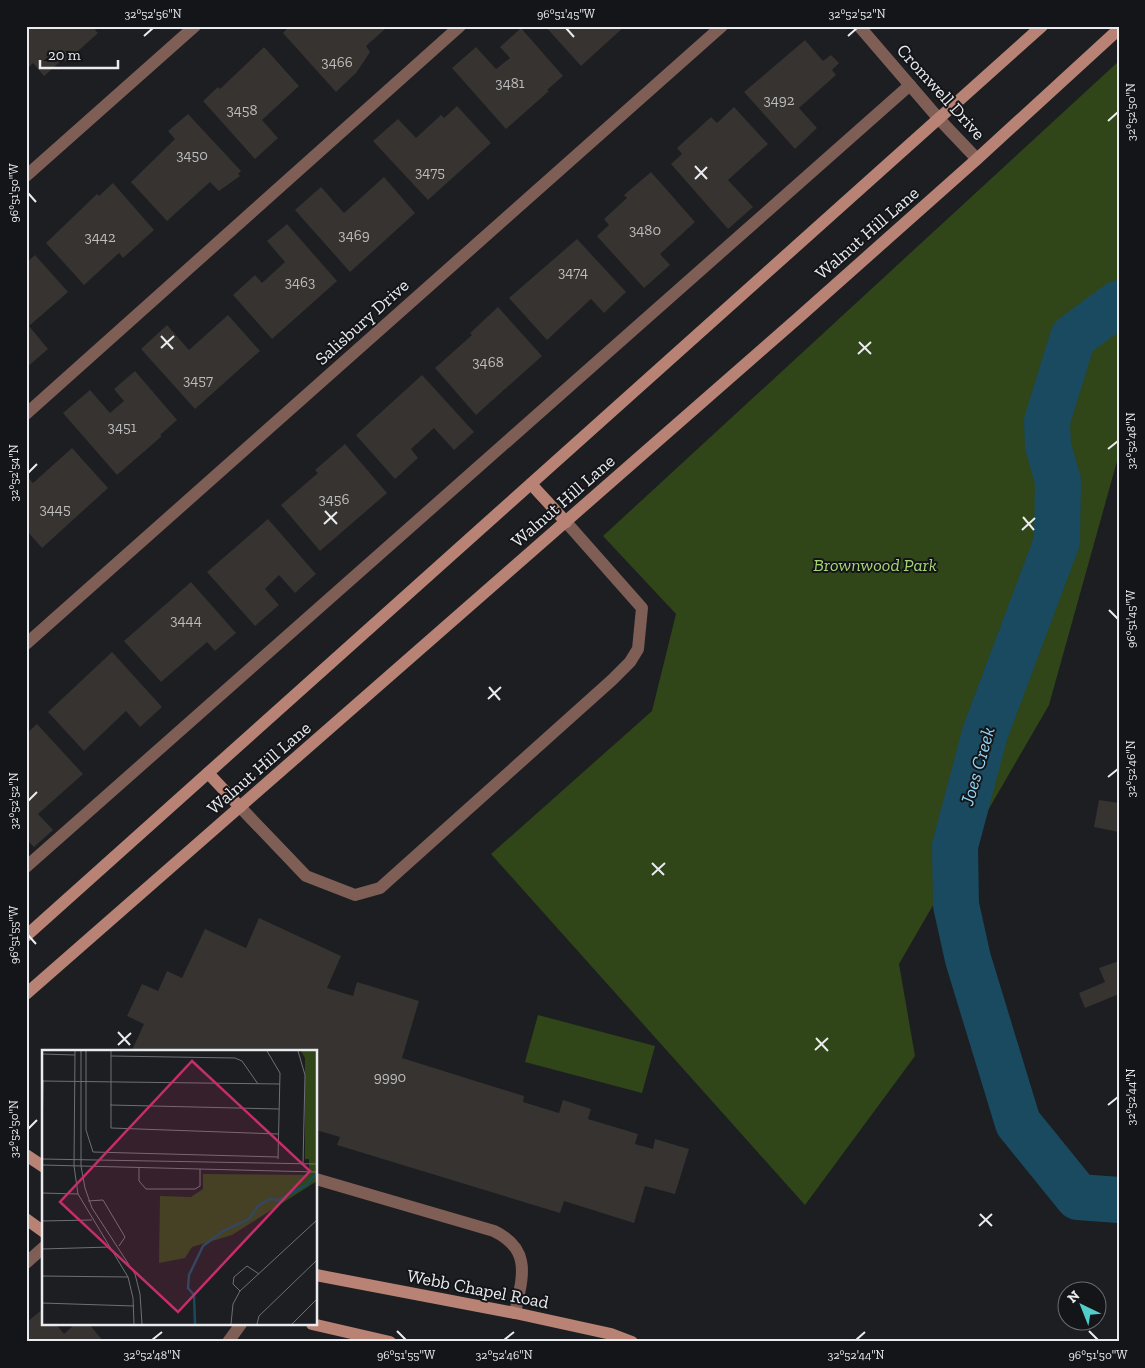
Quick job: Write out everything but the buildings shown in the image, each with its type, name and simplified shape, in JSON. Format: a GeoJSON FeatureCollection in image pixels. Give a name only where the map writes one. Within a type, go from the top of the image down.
{"type":"FeatureCollection","features":[{"type":"Feature","properties":{"kind":"main road","name":"Walnut Hill Lane"},"geometry":{"type":"LineString","coordinates":[[26,936],[1042,26]]}},
{"type":"Feature","properties":{"kind":"main road","name":"Walnut Hill Lane"},"geometry":{"type":"LineString","coordinates":[[26,994],[566,522],[977,159],[1119,29]]}},
{"type":"Feature","properties":{"kind":"main road"},"geometry":{"type":"LineString","coordinates":[[531,484],[566,522]]}},
{"type":"Feature","properties":{"kind":"main road"},"geometry":{"type":"LineString","coordinates":[[208,773],[240,807]]}},
{"type":"Feature","properties":{"kind":"main road"},"geometry":{"type":"LineString","coordinates":[[26,1155],[42,1166]]}},
{"type":"Feature","properties":{"kind":"main road"},"geometry":{"type":"LineString","coordinates":[[26,1219],[42,1231]]}},
{"type":"Feature","properties":{"kind":"main road","name":"Webb Chapel Road"},"geometry":{"type":"LineString","coordinates":[[318,1275],[515,1313],[611,1334],[632,1342]]}},
{"type":"Feature","properties":{"kind":"main road"},"geometry":{"type":"LineString","coordinates":[[318,1325],[390,1342]]}},
{"type":"Feature","properties":{"kind":"street"},"geometry":{"type":"LineString","coordinates":[[26,176],[195,26]]}},
{"type":"Feature","properties":{"kind":"street"},"geometry":{"type":"LineString","coordinates":[[26,414],[460,26]]}},
{"type":"Feature","properties":{"kind":"street","name":"Salisbury Drive"},"geometry":{"type":"LineString","coordinates":[[26,644],[722,26]]}},
{"type":"Feature","properties":{"kind":"street","name":"Cromwell Drive"},"geometry":{"type":"LineString","coordinates":[[859,26],[977,159]]}},
{"type":"Feature","properties":{"kind":"street"},"geometry":{"type":"LineString","coordinates":[[26,868],[910,85]]}},
{"type":"Feature","properties":{"kind":"street"},"geometry":{"type":"LineString","coordinates":[[240,807],[306,876],[354,895],[380,888],[612,680],[630,662],[638,648],[642,608],[566,522]]}},
{"type":"Feature","properties":{"kind":"street"},"geometry":{"type":"LineString","coordinates":[[318,1180],[506,1236],[515,1246],[521,1258],[523,1271],[515,1313]]}},
{"type":"Feature","properties":{"kind":"street"},"geometry":{"type":"LineString","coordinates":[[26,1263],[42,1249]]}},
{"type":"Feature","properties":{"kind":"street"},"geometry":{"type":"LineString","coordinates":[[228,1342],[240,1326]]}},
{"type":"Feature","properties":{"kind":"green space","name":"Brownwood Park"},"geometry":{"type":"Polygon","coordinates":[[[1119,61],[1119,454],[1049,705],[899,964],[915,1056],[805,1205],[491,854],[652,711],[676,614],[603,536],[1119,61]]]}},
{"type":"Feature","properties":{"kind":"green space"},"geometry":{"type":"Polygon","coordinates":[[[538,1015],[655,1046],[642,1093],[525,1062],[538,1015]]]}},
{"type":"Feature","properties":{"kind":"waterway","name":"Joes Creek"},"geometry":{"type":"LineString","coordinates":[[1119,303],[1073,337],[1047,421],[1048,446],[1058,481],[1057,541],[985,733],[955,846],[956,905],[968,959],[1018,1123],[1078,1197],[1119,1200]]}}]}
